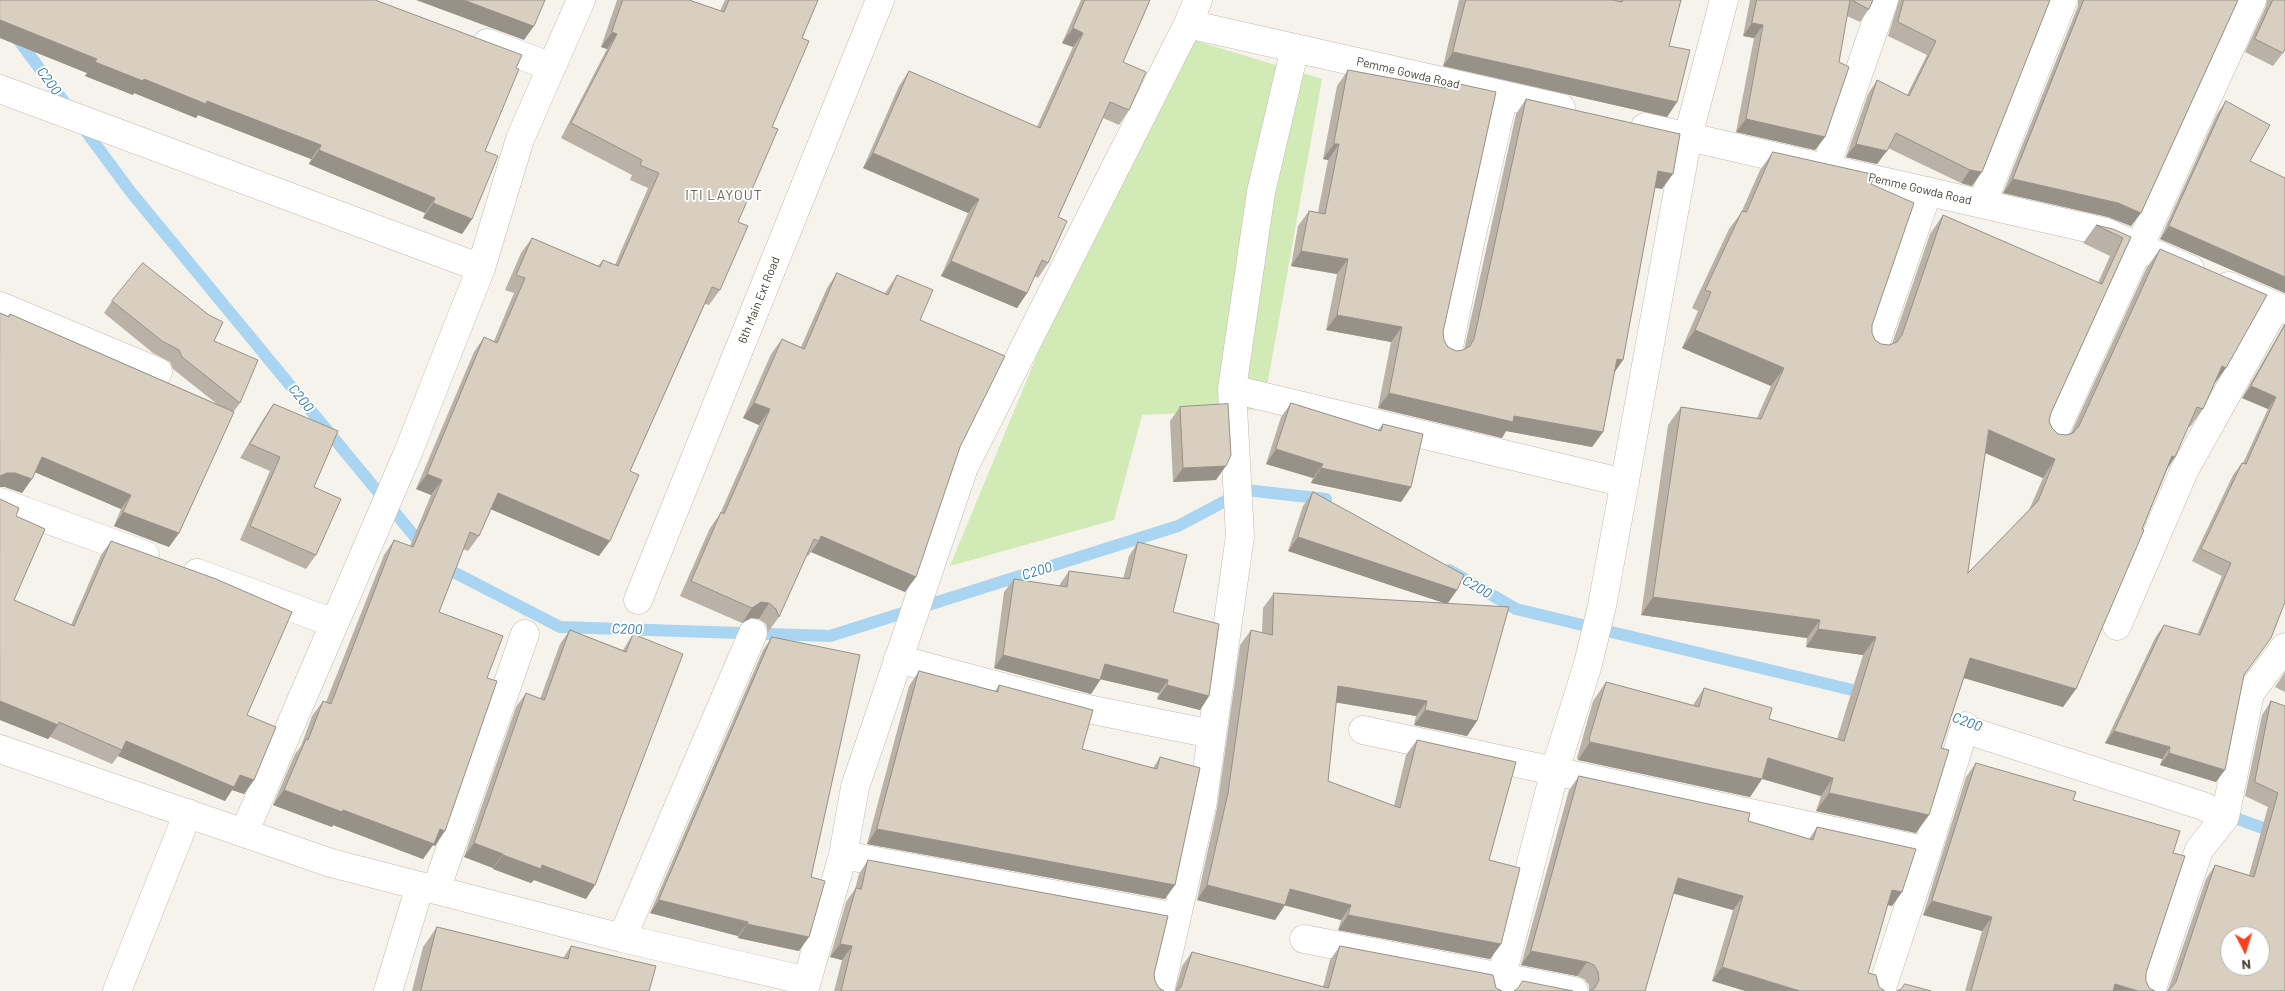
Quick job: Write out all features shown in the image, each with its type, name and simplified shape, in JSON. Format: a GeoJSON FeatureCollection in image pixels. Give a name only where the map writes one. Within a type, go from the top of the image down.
{"type":"FeatureCollection","features":[{"type":"Feature","properties":{"kind":"street"},"geometry":{"type":"LineString","coordinates":[[244,832],[394,484],[481,268],[520,138],[581,0]]}},
{"type":"Feature","properties":{"kind":"street","name":"6th Main Ext Road"},"geometry":{"type":"LineString","coordinates":[[638,600],[880,0]]}},
{"type":"Feature","properties":{"kind":"street"},"geometry":{"type":"LineString","coordinates":[[1500,983],[1555,770],[1588,664],[1602,606],[1688,136],[1724,0]]}},
{"type":"Feature","properties":{"kind":"street"},"geometry":{"type":"LineString","coordinates":[[1826,167],[1884,0]]}},
{"type":"Feature","properties":{"kind":"street"},"geometry":{"type":"LineString","coordinates":[[1982,204],[2063,0]]}},
{"type":"Feature","properties":{"kind":"street"},"geometry":{"type":"LineString","coordinates":[[2052,438],[2252,0]]}},
{"type":"Feature","properties":{"kind":"street"},"geometry":{"type":"LineString","coordinates":[[0,749],[331,863],[806,986],[843,855],[855,787],[964,467],[1193,12]]}},
{"type":"Feature","properties":{"kind":"street","name":"Pemme Gowda Road"},"geometry":{"type":"LineString","coordinates":[[1193,12],[1295,48],[1582,112]]}},
{"type":"Feature","properties":{"kind":"street"},"geometry":{"type":"LineString","coordinates":[[460,33],[552,67]]}},
{"type":"Feature","properties":{"kind":"street"},"geometry":{"type":"LineString","coordinates":[[1160,991],[1202,806],[1240,536],[1232,389],[1261,192],[1295,48]]}},
{"type":"Feature","properties":{"kind":"street"},"geometry":{"type":"LineString","coordinates":[[1,94],[53,109],[481,268]]}},
{"type":"Feature","properties":{"kind":"street"},"geometry":{"type":"LineString","coordinates":[[1448,351],[1470,243],[1504,95]]}},
{"type":"Feature","properties":{"kind":"street","name":"Pemme Gowda Road"},"geometry":{"type":"LineString","coordinates":[[1620,121],[2105,232],[2280,308]]}},
{"type":"Feature","properties":{"kind":"street"},"geometry":{"type":"LineString","coordinates":[[1874,348],[1928,191]]}},
{"type":"Feature","properties":{"kind":"street"},"geometry":{"type":"LineString","coordinates":[[0,306],[158,372]]}},
{"type":"Feature","properties":{"kind":"street"},"geometry":{"type":"LineString","coordinates":[[2117,626],[2185,469],[2280,308]]}},
{"type":"Feature","properties":{"kind":"street"},"geometry":{"type":"LineString","coordinates":[[1232,389],[1625,483]]}},
{"type":"Feature","properties":{"kind":"street"},"geometry":{"type":"LineString","coordinates":[[0,502],[334,623]]}},
{"type":"Feature","properties":{"kind":"street"},"geometry":{"type":"LineString","coordinates":[[388,991],[525,634]]}},
{"type":"Feature","properties":{"kind":"street"},"geometry":{"type":"LineString","coordinates":[[622,938],[753,634]]}},
{"type":"Feature","properties":{"kind":"street"},"geometry":{"type":"LineString","coordinates":[[2151,991],[2199,850],[2227,806],[2250,693],[2285,647]]}},
{"type":"Feature","properties":{"kind":"street"},"geometry":{"type":"LineString","coordinates":[[898,659],[1073,706],[1212,734]]}},
{"type":"Feature","properties":{"kind":"street"},"geometry":{"type":"LineString","coordinates":[[2250,693],[2276,704]]}},
{"type":"Feature","properties":{"kind":"street"},"geometry":{"type":"LineString","coordinates":[[1881,991],[1928,851],[1964,727],[2203,806],[2227,806]]}},
{"type":"Feature","properties":{"kind":"street"},"geometry":{"type":"LineString","coordinates":[[1363,730],[1928,851]]}},
{"type":"Feature","properties":{"kind":"street"},"geometry":{"type":"LineString","coordinates":[[116,991],[188,813]]}},
{"type":"Feature","properties":{"kind":"street"},"geometry":{"type":"LineString","coordinates":[[843,855],[1176,917]]}},
{"type":"Feature","properties":{"kind":"street"},"geometry":{"type":"LineString","coordinates":[[1304,939],[1500,983],[1574,991]]}},
{"type":"Feature","properties":{"kind":"green space"},"geometry":{"type":"Polygon","coordinates":[[[1170,33],[1322,79],[1263,409],[1142,415],[1114,520],[950,566],[1170,33]]]}},
{"type":"Feature","properties":{"kind":"building"},"geometry":{"type":"Polygon","coordinates":[[[0,0],[375,0],[522,55],[516,68],[519,69],[485,151],[498,156],[472,219],[433,203],[435,198],[319,150],[321,145],[207,101],[206,104],[144,79],[143,81],[95,62],[97,59],[0,20],[0,0]]]}},
{"type":"Feature","properties":{"kind":"building"},"geometry":{"type":"Polygon","coordinates":[[[464,0],[545,0],[534,26],[464,0]]]}},
{"type":"Feature","properties":{"kind":"building"},"geometry":{"type":"Polygon","coordinates":[[[623,0],[689,0],[724,12],[729,0],[818,0],[802,38],[809,41],[772,127],[778,129],[738,222],[748,226],[720,290],[712,287],[630,471],[639,475],[610,541],[498,493],[479,536],[470,532],[439,612],[503,636],[487,678],[497,681],[445,831],[440,829],[434,844],[284,790],[306,739],[308,740],[323,701],[331,704],[394,540],[413,547],[442,480],[427,474],[484,337],[497,343],[525,278],[516,275],[532,238],[600,267],[603,260],[618,266],[659,173],[640,165],[642,160],[571,123],[617,34],[612,32],[623,0]]]}},
{"type":"Feature","properties":{"kind":"building"},"geometry":{"type":"Polygon","coordinates":[[[1085,0],[1150,0],[1123,62],[1146,72],[1129,110],[1110,102],[1058,217],[1067,221],[1048,263],[1042,260],[1027,293],[951,261],[979,199],[873,153],[909,71],[1040,128],[1083,33],[1073,28],[1085,0]]]}},
{"type":"Feature","properties":{"kind":"building"},"geometry":{"type":"Polygon","coordinates":[[[1466,0],[1612,0],[1622,2],[1623,0],[1681,0],[1669,46],[1690,50],[1677,102],[1453,52],[1466,0]]]}},
{"type":"Feature","properties":{"kind":"building"},"geometry":{"type":"Polygon","coordinates":[[[1757,0],[1850,0],[1839,62],[1849,67],[1825,137],[1746,119],[1763,25],[1752,23],[1757,0]]]}},
{"type":"Feature","properties":{"kind":"building"},"geometry":{"type":"Polygon","coordinates":[[[1852,0],[1873,0],[1869,9],[1852,0]]]}},
{"type":"Feature","properties":{"kind":"building"},"geometry":{"type":"Polygon","coordinates":[[[1904,0],[2050,0],[1982,172],[1970,170],[1896,133],[1887,151],[1856,144],[1877,80],[1909,96],[1936,41],[1898,22],[1904,0]]]}},
{"type":"Feature","properties":{"kind":"building"},"geometry":{"type":"Polygon","coordinates":[[[2084,0],[2238,0],[2141,213],[2118,203],[2013,179],[2084,0]]]}},
{"type":"Feature","properties":{"kind":"building"},"geometry":{"type":"Polygon","coordinates":[[[2273,0],[2285,0],[2285,49],[2283,53],[2255,39],[2273,0]]]}},
{"type":"Feature","properties":{"kind":"building"},"geometry":{"type":"Polygon","coordinates":[[[1348,70],[1445,88],[1446,81],[1496,92],[1443,332],[1444,340],[1448,347],[1456,351],[1470,346],[1474,339],[1526,99],[1680,134],[1673,174],[1658,171],[1623,360],[1617,359],[1603,432],[1514,416],[1513,422],[1389,393],[1402,327],[1337,315],[1348,259],[1301,251],[1309,211],[1325,214],[1339,144],[1334,144],[1348,70]]]}},
{"type":"Feature","properties":{"kind":"building"},"geometry":{"type":"Polygon","coordinates":[[[2226,101],[2270,125],[2250,161],[2285,178],[2285,277],[2169,226],[2226,101]]]}},
{"type":"Feature","properties":{"kind":"building"},"geometry":{"type":"Polygon","coordinates":[[[1773,152],[1876,175],[1871,184],[1914,203],[1872,325],[1872,333],[1875,340],[1881,344],[1889,345],[1897,342],[1902,335],[1943,215],[2102,284],[2123,238],[2096,225],[2113,229],[2131,237],[2051,413],[2049,421],[2052,428],[2058,434],[2066,435],[2073,433],[2079,426],[2160,249],[2267,295],[2226,368],[2222,366],[2203,409],[2197,407],[2175,457],[2172,456],[2142,529],[2144,530],[2076,689],[1970,658],[1941,748],[1949,750],[1929,815],[1829,793],[1833,778],[1768,758],[1762,779],[1590,742],[1589,739],[1606,682],[1699,707],[1704,688],[1772,708],[1769,719],[1844,741],[1876,637],[1818,629],[1820,620],[1653,597],[1681,407],[1761,419],[1784,368],[1695,330],[1711,292],[1705,290],[1742,211],[1746,212],[1773,152]],[[1989,430],[1968,573],[2038,501],[2055,459],[1989,430]]]}},
{"type":"Feature","properties":{"kind":"building"},"geometry":{"type":"Polygon","coordinates":[[[143,263],[209,315],[223,322],[214,341],[258,360],[240,403],[182,357],[179,350],[162,341],[112,301],[143,263]]]}},
{"type":"Feature","properties":{"kind":"building"},"geometry":{"type":"Polygon","coordinates":[[[837,273],[888,295],[897,275],[933,290],[920,320],[1005,356],[960,447],[916,577],[821,536],[819,541],[814,539],[779,617],[776,609],[769,603],[761,602],[752,608],[691,581],[721,512],[724,514],[770,409],[754,403],[782,339],[804,349],[837,273]]]}},
{"type":"Feature","properties":{"kind":"building"},"geometry":{"type":"Polygon","coordinates":[[[0,313],[9,317],[10,314],[234,412],[179,533],[123,512],[131,495],[42,457],[32,479],[15,473],[7,473],[0,476],[0,313]]]}},
{"type":"Feature","properties":{"kind":"building"},"geometry":{"type":"Polygon","coordinates":[[[2285,325],[2285,602],[2271,638],[2244,675],[2225,770],[2169,753],[2170,747],[2114,731],[2164,625],[2200,635],[2231,563],[2201,549],[2242,463],[2246,464],[2276,397],[2251,386],[2285,325]]]}},
{"type":"Feature","properties":{"kind":"building"},"geometry":{"type":"Polygon","coordinates":[[[1291,403],[1381,431],[1383,424],[1423,434],[1411,487],[1321,468],[1323,464],[1276,449],[1291,403]]]}},
{"type":"Feature","properties":{"kind":"building"},"geometry":{"type":"Polygon","coordinates":[[[274,404],[338,431],[314,487],[341,499],[316,555],[250,526],[280,457],[250,444],[274,404]]]}},
{"type":"Feature","properties":{"kind":"building"},"geometry":{"type":"Polygon","coordinates":[[[1228,404],[1231,455],[1226,466],[1183,468],[1180,407],[1228,404]]]}},
{"type":"Feature","properties":{"kind":"building"},"geometry":{"type":"Polygon","coordinates":[[[1313,492],[1464,575],[1457,590],[1298,537],[1313,492]]]}},
{"type":"Feature","properties":{"kind":"building"},"geometry":{"type":"Polygon","coordinates":[[[0,499],[19,508],[16,516],[45,529],[14,600],[74,626],[111,541],[216,579],[292,612],[247,715],[276,727],[254,780],[240,775],[234,787],[126,741],[122,750],[59,722],[58,725],[0,701],[0,499]]]}},
{"type":"Feature","properties":{"kind":"building"},"geometry":{"type":"Polygon","coordinates":[[[1138,542],[1187,555],[1173,612],[1219,624],[1209,696],[1167,685],[1168,680],[1105,664],[1100,680],[1003,655],[1014,579],[1067,587],[1069,571],[1129,579],[1138,542]]]}},
{"type":"Feature","properties":{"kind":"building"},"geometry":{"type":"Polygon","coordinates":[[[1274,593],[1509,607],[1477,721],[1425,710],[1427,701],[1338,686],[1328,781],[1400,808],[1417,740],[1516,762],[1489,860],[1520,868],[1501,944],[1348,915],[1351,905],[1290,889],[1285,905],[1207,885],[1228,793],[1251,630],[1272,635],[1274,593]]]}},
{"type":"Feature","properties":{"kind":"building"},"geometry":{"type":"Polygon","coordinates":[[[570,630],[626,652],[633,634],[683,654],[595,885],[542,865],[541,869],[474,843],[526,693],[544,700],[570,630]]]}},
{"type":"Feature","properties":{"kind":"building"},"geometry":{"type":"Polygon","coordinates":[[[772,637],[860,655],[811,877],[825,881],[809,937],[747,924],[748,922],[659,900],[772,637]]]}},
{"type":"Feature","properties":{"kind":"building"},"geometry":{"type":"Polygon","coordinates":[[[919,671],[998,692],[999,685],[1093,710],[1082,749],[1157,769],[1160,757],[1200,768],[1175,885],[877,829],[919,671]]]}},
{"type":"Feature","properties":{"kind":"building"},"geometry":{"type":"Polygon","coordinates":[[[2271,701],[2285,706],[2285,991],[2167,991],[2176,982],[2215,865],[2254,877],[2278,793],[2255,782],[2271,701]]]}},
{"type":"Feature","properties":{"kind":"building"},"geometry":{"type":"Polygon","coordinates":[[[1976,763],[2076,792],[2073,800],[2180,831],[2173,853],[2185,856],[2146,973],[2146,981],[2149,988],[2155,991],[2138,991],[2115,984],[2113,991],[1971,991],[1992,917],[1932,901],[1976,763]]]}},
{"type":"Feature","properties":{"kind":"building"},"geometry":{"type":"Polygon","coordinates":[[[1579,776],[1750,813],[1748,821],[1813,840],[1817,827],[1916,849],[1902,892],[1892,890],[1868,973],[1876,975],[1879,987],[1885,991],[1800,991],[1722,967],[1743,896],[1678,878],[1645,991],[1590,991],[1595,988],[1599,980],[1598,972],[1594,965],[1531,951],[1579,776]]]}},
{"type":"Feature","properties":{"kind":"building"},"geometry":{"type":"Polygon","coordinates":[[[868,860],[1168,916],[1154,974],[1159,988],[1164,991],[841,991],[852,946],[840,944],[856,888],[861,889],[868,860]]]}},
{"type":"Feature","properties":{"kind":"building"},"geometry":{"type":"Polygon","coordinates":[[[437,927],[568,959],[571,946],[656,966],[649,991],[421,991],[437,927]]]}},
{"type":"Feature","properties":{"kind":"building"},"geometry":{"type":"Polygon","coordinates":[[[1340,946],[1493,975],[1496,988],[1502,991],[1176,991],[1181,987],[1192,952],[1328,988],[1340,946]]]}},
{"type":"Feature","properties":{"kind":"building"},"geometry":{"type":"Polygon","coordinates":[[[1523,981],[1573,991],[1514,991],[1523,981]]]}},
{"type":"Feature","properties":{"kind":"building"},"geometry":{"type":"Polygon","coordinates":[[[1905,984],[1931,991],[1897,991],[1905,984]]]}},
{"type":"Feature","properties":{"kind":"waterway","name":"C200"},"geometry":{"type":"LineString","coordinates":[[0,15],[130,191],[425,549]]}},
{"type":"Feature","properties":{"kind":"waterway","name":"C200"},"geometry":{"type":"LineString","coordinates":[[440,565],[560,627],[830,636],[1178,526],[1246,490],[1326,499]]}},
{"type":"Feature","properties":{"kind":"waterway","name":"C200"},"geometry":{"type":"LineString","coordinates":[[1449,570],[1516,609],[1869,694]]}},
{"type":"Feature","properties":{"kind":"waterway","name":"C200"},"geometry":{"type":"LineString","coordinates":[[2224,814],[2285,836]]}},
{"type":"Feature","properties":{"kind":"district","name":"ITI LAYOUT"},"geometry":{"type":"Point","coordinates":[724,195]}}]}
